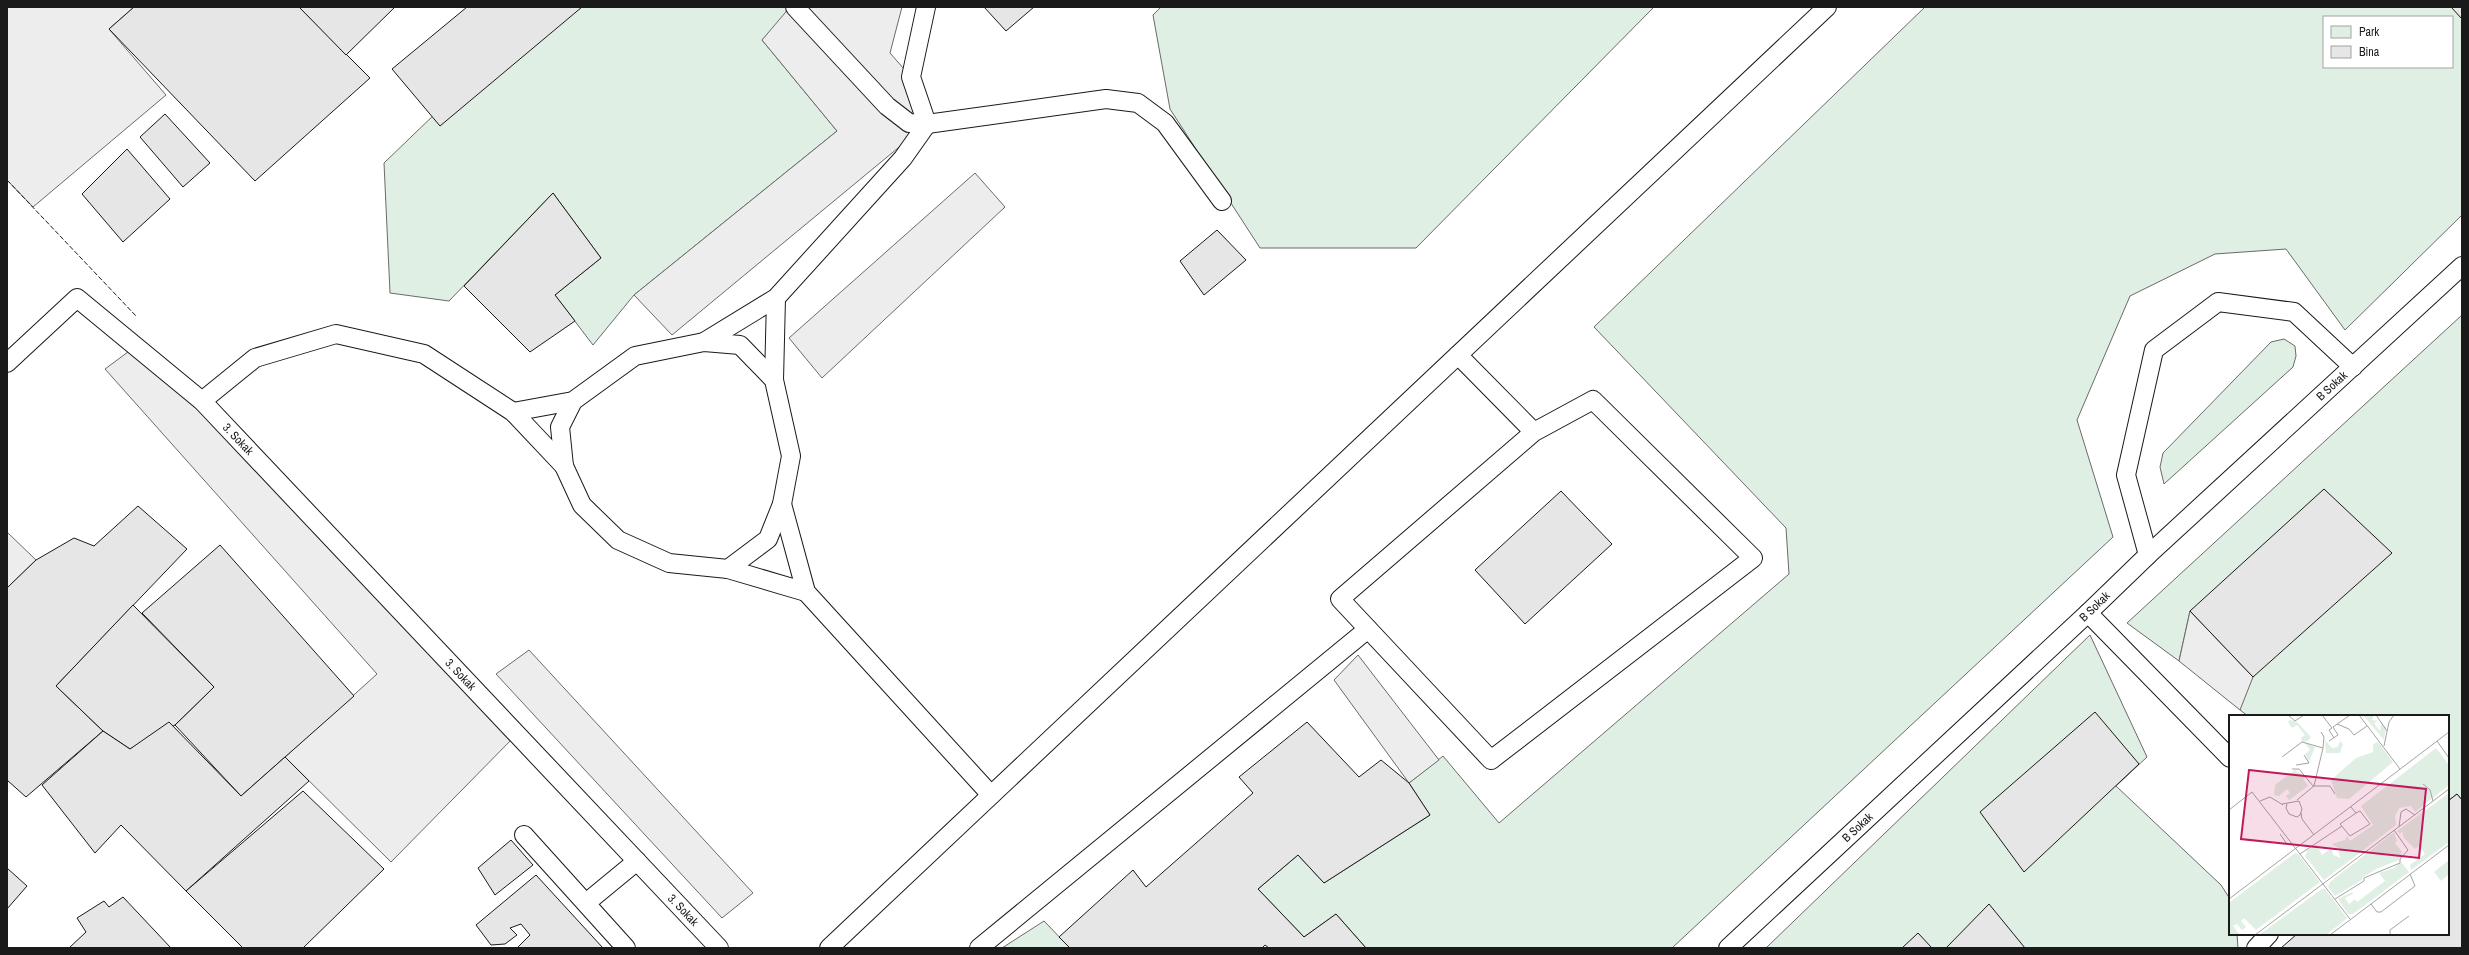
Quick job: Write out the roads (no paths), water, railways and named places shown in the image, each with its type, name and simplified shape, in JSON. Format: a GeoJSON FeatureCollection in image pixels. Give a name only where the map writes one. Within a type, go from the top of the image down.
{"type":"FeatureCollection","features":[{"type":"Feature","properties":{"kind":"lane"},"geometry":{"type":"LineString","coordinates":[[795,7],[887,106],[909,122],[927,124],[1106,99],[1138,103],[1165,123],[1222,201]]}},
{"type":"Feature","properties":{"kind":"lane"},"geometry":{"type":"LineString","coordinates":[[926,7],[911,77],[927,124]]}},
{"type":"Feature","properties":{"kind":"lane"},"geometry":{"type":"LineString","coordinates":[[829,948],[1827,7]]}},
{"type":"Feature","properties":{"kind":"lane"},"geometry":{"type":"LineString","coordinates":[[704,342],[776,298],[902,158],[927,124]]}},
{"type":"Feature","properties":{"kind":"lane","name":"B Sokak"},"geometry":{"type":"LineString","coordinates":[[1728,948],[2088,613],[2148,555],[2462,266]]}},
{"type":"Feature","properties":{"kind":"lane","name":"3. Sokak"},"geometry":{"type":"LineString","coordinates":[[7,363],[77,298],[202,400],[719,948]]}},
{"type":"Feature","properties":{"kind":"lane"},"geometry":{"type":"LineString","coordinates":[[728,569],[768,539],[782,504],[791,456],[774,380],[776,298]]}},
{"type":"Feature","properties":{"kind":"lane"},"geometry":{"type":"LineString","coordinates":[[2148,555],[2126,475],[2154,350],[2218,302],[2294,312],[2353,367]]}},
{"type":"Feature","properties":{"kind":"lane"},"geometry":{"type":"LineString","coordinates":[[202,400],[255,358],[336,334],[424,354],[513,412],[564,466],[582,505],[618,540],[669,563],[728,569],[806,592]]}},
{"type":"Feature","properties":{"kind":"lane"},"geometry":{"type":"LineString","coordinates":[[513,412],[573,401],[635,356],[704,342],[740,345],[774,380]]}},
{"type":"Feature","properties":{"kind":"lane"},"geometry":{"type":"LineString","coordinates":[[1458,355],[1534,432]]}},
{"type":"Feature","properties":{"kind":"lane"},"geometry":{"type":"LineString","coordinates":[[1593,400],[1753,558],[1491,760],[1340,600],[1534,432],[1593,400]]}},
{"type":"Feature","properties":{"kind":"lane"},"geometry":{"type":"LineString","coordinates":[[564,466],[560,427],[573,401]]}},
{"type":"Feature","properties":{"kind":"lane"},"geometry":{"type":"LineString","coordinates":[[782,504],[806,592],[991,795]]}},
{"type":"Feature","properties":{"kind":"lane"},"geometry":{"type":"LineString","coordinates":[[2088,613],[2229,757]]}},
{"type":"Feature","properties":{"kind":"lane"},"geometry":{"type":"LineString","coordinates":[[979,948],[1368,629]]}},
{"type":"Feature","properties":{"kind":"lane"},"geometry":{"type":"LineString","coordinates":[[524,835],[626,948]]}},
{"type":"Feature","properties":{"kind":"lane"},"geometry":{"type":"LineString","coordinates":[[586,904],[637,861]]}},
{"type":"Feature","properties":{"kind":"lane"},"geometry":{"type":"LineString","coordinates":[[2256,948],[2268,935]]}}]}
